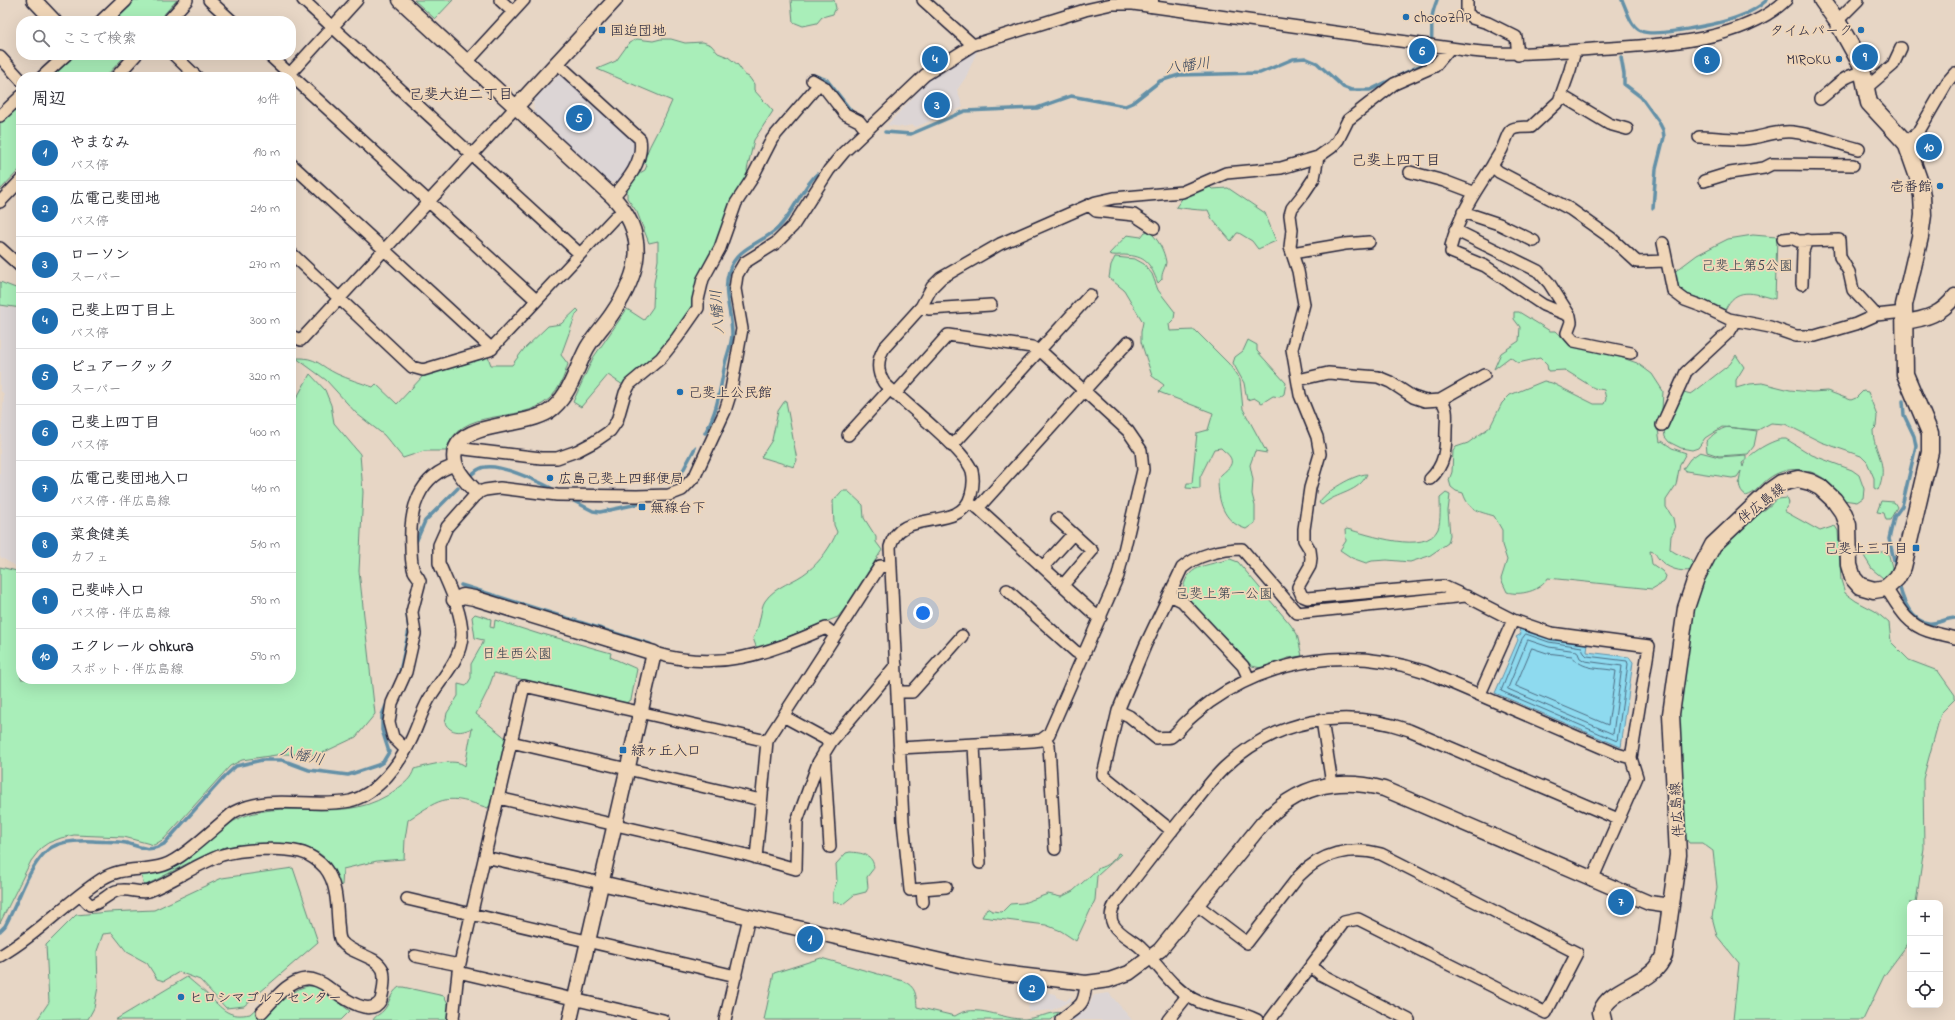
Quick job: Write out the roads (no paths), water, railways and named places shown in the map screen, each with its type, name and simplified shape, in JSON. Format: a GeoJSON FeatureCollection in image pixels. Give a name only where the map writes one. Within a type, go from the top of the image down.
{"type":"FeatureCollection","features":[{"type":"Feature","properties":{"kind":"main road"},"geometry":{"type":"LineString","coordinates":[[1822,0],[1837,21],[1861,64],[1865,89],[1873,109],[1906,143],[1919,180],[1922,196],[1923,215],[1904,317],[1905,374],[1926,422],[1931,443],[1905,561],[1901,573],[1886,588]]}},
{"type":"Feature","properties":{"kind":"main road","name":"伴広島線"},"geometry":{"type":"LineString","coordinates":[[1603,1020],[1601,1012],[1606,1003],[1614,996],[1646,977],[1661,963],[1666,948],[1670,906],[1678,855],[1671,714],[1686,608],[1696,578],[1713,545],[1777,486],[1792,480],[1805,480],[1825,491],[1844,514],[1848,525],[1849,566],[1856,582],[1870,590],[1886,588]]}},
{"type":"Feature","properties":{"kind":"street"},"geometry":{"type":"LineString","coordinates":[[34,0],[49,16]]}},
{"type":"Feature","properties":{"kind":"street"},"geometry":{"type":"LineString","coordinates":[[108,16],[125,0]]}},
{"type":"Feature","properties":{"kind":"street"},"geometry":{"type":"LineString","coordinates":[[173,16],[187,0]]}},
{"type":"Feature","properties":{"kind":"street"},"geometry":{"type":"LineString","coordinates":[[209,0],[227,16]]}},
{"type":"Feature","properties":{"kind":"street"},"geometry":{"type":"LineString","coordinates":[[303,0],[580,254]]}},
{"type":"Feature","properties":{"kind":"street"},"geometry":{"type":"LineString","coordinates":[[291,72],[357,0]]}},
{"type":"Feature","properties":{"kind":"street"},"geometry":{"type":"LineString","coordinates":[[400,0],[613,197],[625,212],[636,236],[638,246],[635,269],[621,300],[588,348],[563,397],[545,413],[528,420],[474,432],[464,438],[456,448],[454,458],[456,465],[462,477],[477,493]]}},
{"type":"Feature","properties":{"kind":"street"},"geometry":{"type":"LineString","coordinates":[[500,0],[513,12]]}},
{"type":"Feature","properties":{"kind":"street"},"geometry":{"type":"LineString","coordinates":[[467,62],[524,0]]}},
{"type":"Feature","properties":{"kind":"street"},"geometry":{"type":"LineString","coordinates":[[296,338],[301,340],[340,299],[615,0]]}},
{"type":"Feature","properties":{"kind":"street"},"geometry":{"type":"LineString","coordinates":[[923,0],[973,45]]}},
{"type":"Feature","properties":{"kind":"street"},"geometry":{"type":"LineString","coordinates":[[1467,0],[1467,12],[1472,18],[1488,23],[1516,37],[1518,54]]}},
{"type":"Feature","properties":{"kind":"street"},"geometry":{"type":"LineString","coordinates":[[0,956],[28,937],[103,878],[118,871],[163,865],[175,859],[234,812],[248,805],[267,803],[340,802],[357,798],[373,788],[386,776],[406,750],[429,698],[450,668],[460,647],[460,622],[454,600],[439,563],[439,545],[453,518],[477,493],[485,490],[500,488],[557,495],[669,496],[676,494],[690,483],[726,411],[730,395],[742,329],[734,289],[737,275],[744,263],[776,243],[793,226],[832,166],[866,130],[925,75],[973,45],[1103,6],[1151,3],[1431,46],[1496,54],[1575,51],[1669,44],[1724,32],[1756,22],[1786,0]]}},
{"type":"Feature","properties":{"kind":"street"},"geometry":{"type":"LineString","coordinates":[[1837,21],[1858,0]]}},
{"type":"Feature","properties":{"kind":"street"},"geometry":{"type":"LineString","coordinates":[[1101,617],[1093,613],[1063,584],[973,505],[972,471],[962,456],[892,391],[880,377],[879,355],[922,307],[932,287],[950,273],[1000,244],[1089,205],[1114,198],[1182,192],[1226,173],[1281,168],[1318,157],[1332,148],[1338,140],[1348,120],[1394,84],[1435,66],[1450,48]]}},
{"type":"Feature","properties":{"kind":"street"},"geometry":{"type":"LineString","coordinates":[[1865,89],[1893,64],[1901,48]]}},
{"type":"Feature","properties":{"kind":"street"},"geometry":{"type":"LineString","coordinates":[[1570,316],[1543,305],[1488,268],[1451,249],[1455,230],[1463,212],[1502,149],[1508,133],[1517,127],[1531,127],[1555,106],[1562,96],[1575,51]]}},
{"type":"Feature","properties":{"kind":"street"},"geometry":{"type":"LineString","coordinates":[[0,57],[16,75]]}},
{"type":"Feature","properties":{"kind":"street"},"geometry":{"type":"LineString","coordinates":[[47,72],[61,60]]}},
{"type":"Feature","properties":{"kind":"street"},"geometry":{"type":"LineString","coordinates":[[121,72],[131,60]]}},
{"type":"Feature","properties":{"kind":"street"},"geometry":{"type":"LineString","coordinates":[[179,60],[192,72]]}},
{"type":"Feature","properties":{"kind":"street"},"geometry":{"type":"LineString","coordinates":[[274,60],[285,72]]}},
{"type":"Feature","properties":{"kind":"street"},"geometry":{"type":"LineString","coordinates":[[557,63],[640,139],[641,148],[632,174],[613,197]]}},
{"type":"Feature","properties":{"kind":"street"},"geometry":{"type":"LineString","coordinates":[[1820,99],[1843,79],[1852,74],[1863,73]]}},
{"type":"Feature","properties":{"kind":"street"},"geometry":{"type":"LineString","coordinates":[[1906,143],[1919,131],[1955,73]]}},
{"type":"Feature","properties":{"kind":"street"},"geometry":{"type":"LineString","coordinates":[[296,82],[536,300]]}},
{"type":"Feature","properties":{"kind":"street"},"geometry":{"type":"LineString","coordinates":[[456,448],[541,458],[557,458],[577,451],[610,431],[617,421],[625,393],[630,384],[661,358],[698,308],[698,300],[703,279],[720,248],[736,203],[751,180],[772,139],[816,82],[824,87],[845,114],[859,122],[866,130]]}},
{"type":"Feature","properties":{"kind":"street"},"geometry":{"type":"LineString","coordinates":[[1562,96],[1609,124],[1626,129]]}},
{"type":"Feature","properties":{"kind":"street"},"geometry":{"type":"LineString","coordinates":[[0,116],[16,101]]}},
{"type":"Feature","properties":{"kind":"street"},"geometry":{"type":"LineString","coordinates":[[1699,137],[1745,139],[1766,136],[1774,133],[1791,132],[1817,135],[1858,149]]}},
{"type":"Feature","properties":{"kind":"street"},"geometry":{"type":"LineString","coordinates":[[1318,157],[1314,178],[1292,208],[1290,215],[1292,230],[1290,247],[1298,271],[1304,304],[1292,349],[1306,413],[1317,437],[1320,454],[1310,488],[1304,529],[1304,540],[1310,550],[1310,566],[1298,587],[1302,596],[1307,598],[1443,586],[1512,620],[1551,633],[1649,646],[1631,758],[1637,777],[1592,880]]}},
{"type":"Feature","properties":{"kind":"street"},"geometry":{"type":"LineString","coordinates":[[1704,181],[1730,173],[1764,168],[1772,164],[1853,165]]}},
{"type":"Feature","properties":{"kind":"street"},"geometry":{"type":"LineString","coordinates":[[1492,166],[1499,172],[1570,209],[1611,238],[1637,262],[1666,261]]}},
{"type":"Feature","properties":{"kind":"street"},"geometry":{"type":"LineString","coordinates":[[296,169],[492,348]]}},
{"type":"Feature","properties":{"kind":"street"},"geometry":{"type":"LineString","coordinates":[[1410,172],[1444,181],[1474,192]]}},
{"type":"Feature","properties":{"kind":"street"},"geometry":{"type":"LineString","coordinates":[[0,202],[16,185]]}},
{"type":"Feature","properties":{"kind":"street"},"geometry":{"type":"LineString","coordinates":[[1089,205],[1096,211],[1134,215],[1154,228]]}},
{"type":"Feature","properties":{"kind":"street"},"geometry":{"type":"LineString","coordinates":[[296,258],[412,367],[423,370],[492,348],[615,217],[625,212]]}},
{"type":"Feature","properties":{"kind":"street"},"geometry":{"type":"LineString","coordinates":[[1463,212],[1499,224],[1534,241]]}},
{"type":"Feature","properties":{"kind":"street"},"geometry":{"type":"LineString","coordinates":[[1455,230],[1538,271],[1549,283],[1570,316],[1571,322],[1567,334],[1574,341],[1631,353]]}},
{"type":"Feature","properties":{"kind":"street"},"geometry":{"type":"LineString","coordinates":[[1782,239],[1839,240],[1840,257],[1849,272],[1853,290],[1876,315]]}},
{"type":"Feature","properties":{"kind":"street"},"geometry":{"type":"LineString","coordinates":[[1802,284],[1803,251],[1807,240]]}},
{"type":"Feature","properties":{"kind":"street"},"geometry":{"type":"LineString","coordinates":[[1292,253],[1345,244],[1369,242]]}},
{"type":"Feature","properties":{"kind":"street"},"geometry":{"type":"LineString","coordinates":[[1663,243],[1673,291],[1679,297],[1736,321],[1770,327],[1796,336],[1806,337],[1840,329],[1876,315],[1904,317],[1916,320],[1934,315],[1954,300]]}},
{"type":"Feature","properties":{"kind":"street"},"geometry":{"type":"LineString","coordinates":[[0,248],[16,262]]}},
{"type":"Feature","properties":{"kind":"street"},"geometry":{"type":"LineString","coordinates":[[952,446],[1090,295]]}},
{"type":"Feature","properties":{"kind":"street"},"geometry":{"type":"LineString","coordinates":[[922,307],[929,309],[991,305]]}},
{"type":"Feature","properties":{"kind":"street"},"geometry":{"type":"LineString","coordinates":[[1662,425],[1686,372],[1730,331],[1736,321]]}},
{"type":"Feature","properties":{"kind":"street"},"geometry":{"type":"LineString","coordinates":[[848,435],[948,335],[1032,347],[1084,391],[1133,436],[1141,450],[1144,461],[1142,481],[1118,576],[1050,734],[1045,738],[1033,741],[899,748]]}},
{"type":"Feature","properties":{"kind":"street"},"geometry":{"type":"LineString","coordinates":[[946,887],[910,890],[907,870],[899,748],[891,542],[900,530],[908,525],[956,514],[973,505],[1084,391],[1128,342]]}},
{"type":"Feature","properties":{"kind":"street"},"geometry":{"type":"LineString","coordinates":[[1298,380],[1328,373],[1363,375],[1384,379],[1407,394],[1425,401],[1440,400],[1484,375]]}},
{"type":"Feature","properties":{"kind":"street"},"geometry":{"type":"LineString","coordinates":[[1430,479],[1439,469],[1446,448],[1447,419],[1444,406],[1440,400]]}},
{"type":"Feature","properties":{"kind":"street"},"geometry":{"type":"LineString","coordinates":[[406,750],[393,736],[389,722],[392,703],[406,672],[415,634],[412,612],[420,588],[420,581],[415,573],[411,541],[411,522],[414,504],[422,489],[438,472],[456,465]]}},
{"type":"Feature","properties":{"kind":"street"},"geometry":{"type":"LineString","coordinates":[[1057,519],[1092,551],[1063,584]]}},
{"type":"Feature","properties":{"kind":"street"},"geometry":{"type":"LineString","coordinates":[[1043,567],[1073,534]]}},
{"type":"Feature","properties":{"kind":"street"},"geometry":{"type":"LineString","coordinates":[[1172,831],[1103,775],[1118,711],[1145,646],[1182,568],[1189,562],[1229,549],[1242,549],[1297,613],[1466,596]]}},
{"type":"Feature","properties":{"kind":"street"},"geometry":{"type":"LineString","coordinates":[[756,858],[767,741],[880,566],[891,566]]}},
{"type":"Feature","properties":{"kind":"street"},"geometry":{"type":"LineString","coordinates":[[1886,588],[1905,617],[1912,623],[1928,631],[1955,638]]}},
{"type":"Feature","properties":{"kind":"street"},"geometry":{"type":"LineString","coordinates":[[1007,590],[1076,652],[1084,656]]}},
{"type":"Feature","properties":{"kind":"street"},"geometry":{"type":"LineString","coordinates":[[1170,595],[1182,601],[1218,639],[1243,666],[1249,680]]}},
{"type":"Feature","properties":{"kind":"street"},"geometry":{"type":"LineString","coordinates":[[454,600],[463,596],[474,598],[654,654],[688,661],[732,660],[766,652],[826,628],[835,634]]}},
{"type":"Feature","properties":{"kind":"street"},"geometry":{"type":"LineString","coordinates":[[1480,694],[1512,620]]}},
{"type":"Feature","properties":{"kind":"street"},"geometry":{"type":"LineString","coordinates":[[898,692],[912,692],[962,636]]}},
{"type":"Feature","properties":{"kind":"street"},"geometry":{"type":"LineString","coordinates":[[570,1020],[654,654]]}},
{"type":"Feature","properties":{"kind":"street"},"geometry":{"type":"LineString","coordinates":[[1118,711],[1129,716],[1156,738],[1171,737],[1205,706],[1227,691],[1249,680],[1290,665],[1326,659],[1352,658],[1409,666],[1480,694],[1617,754],[1631,758]]}},
{"type":"Feature","properties":{"kind":"street"},"geometry":{"type":"LineString","coordinates":[[498,798],[756,858],[796,869],[797,821],[818,763],[827,746],[896,665]]}},
{"type":"Feature","properties":{"kind":"street"},"geometry":{"type":"LineString","coordinates":[[454,1020],[459,968],[524,686],[767,741]]}},
{"type":"Feature","properties":{"kind":"street"},"geometry":{"type":"LineString","coordinates":[[783,716],[827,746]]}},
{"type":"Feature","properties":{"kind":"street"},"geometry":{"type":"LineString","coordinates":[[1257,1020],[1242,1013],[1203,1004],[1187,996],[1174,985],[1141,948],[1117,929],[1112,921],[1111,912],[1114,904],[1219,773],[1242,753],[1268,737],[1306,722],[1365,718],[1398,726],[1618,819]]}},
{"type":"Feature","properties":{"kind":"street"},"geometry":{"type":"LineString","coordinates":[[1322,720],[1332,784]]}},
{"type":"Feature","properties":{"kind":"street"},"geometry":{"type":"LineString","coordinates":[[1045,738],[1049,745],[1055,849]]}},
{"type":"Feature","properties":{"kind":"street"},"geometry":{"type":"LineString","coordinates":[[511,742],[761,800]]}},
{"type":"Feature","properties":{"kind":"street"},"geometry":{"type":"LineString","coordinates":[[974,745],[980,862]]}},
{"type":"Feature","properties":{"kind":"street"},"geometry":{"type":"LineString","coordinates":[[827,746],[830,847]]}},
{"type":"Feature","properties":{"kind":"street"},"geometry":{"type":"LineString","coordinates":[[485,857],[963,966],[1003,973],[1086,983],[1102,981],[1122,975],[1150,959],[1165,946],[1274,811],[1303,792],[1332,784],[1356,784],[1384,789],[1649,904],[1670,906]]}},
{"type":"Feature","properties":{"kind":"street"},"geometry":{"type":"LineString","coordinates":[[80,895],[90,905],[92,905],[121,890],[148,891],[215,858],[230,853],[280,849],[300,851],[314,858],[323,866],[332,878],[340,939],[350,948],[378,963],[383,970],[381,1000],[375,1008],[365,1011],[359,1010],[353,1008],[327,986],[310,979],[303,979],[288,986],[262,1012]]}},
{"type":"Feature","properties":{"kind":"street"},"geometry":{"type":"LineString","coordinates":[[1197,905],[1247,944],[1299,876],[1308,867],[1324,857],[1341,852],[1368,851],[1381,854],[1577,952],[1546,1013],[1358,919],[1344,922],[1270,1020]]}},
{"type":"Feature","properties":{"kind":"street"},"geometry":{"type":"LineString","coordinates":[[922,890],[923,902]]}},
{"type":"Feature","properties":{"kind":"street"},"geometry":{"type":"LineString","coordinates":[[407,899],[736,976]]}},
{"type":"Feature","properties":{"kind":"street"},"geometry":{"type":"LineString","coordinates":[[725,1020],[749,917]]}},
{"type":"Feature","properties":{"kind":"street"},"geometry":{"type":"LineString","coordinates":[[415,956],[574,999],[663,1020]]}},
{"type":"Feature","properties":{"kind":"street"},"geometry":{"type":"LineString","coordinates":[[1311,966],[1320,974],[1409,1020]]}},
{"type":"Feature","properties":{"kind":"street"},"geometry":{"type":"LineString","coordinates":[[1061,1020],[1077,1008],[1083,1001],[1086,983]]}},
{"type":"Feature","properties":{"kind":"street"},"geometry":{"type":"LineString","coordinates":[[1168,1020],[1187,996]]}},
{"type":"Feature","properties":{"kind":"water"},"geometry":{"type":"Polygon","coordinates":[[[1523,628],[1550,638],[1588,643],[1587,652],[1629,657],[1633,662],[1621,747],[1495,693],[1518,640],[1516,637],[1521,634],[1519,630],[1523,628]]]}},
{"type":"Feature","properties":{"kind":"waterway","name":"八幡川"},"geometry":{"type":"LineString","coordinates":[[885,132],[911,134],[965,111],[1037,108],[1071,96],[1125,106],[1132,103],[1160,81],[1179,75],[1260,73],[1293,59],[1305,58],[1317,63],[1343,87],[1351,90],[1370,90],[1425,63],[1430,53],[1432,42],[1432,16],[1437,0]]}},
{"type":"Feature","properties":{"kind":"waterway","name":"八幡川"},"geometry":{"type":"LineString","coordinates":[[1622,0],[1629,17],[1637,29],[1649,33],[1689,29],[1730,20],[1750,12],[1767,0]]}},
{"type":"Feature","properties":{"kind":"waterway"},"geometry":{"type":"LineString","coordinates":[[1621,57],[1624,84],[1641,97],[1663,130],[1664,137],[1656,169],[1653,208]]}},
{"type":"Feature","properties":{"kind":"waterway"},"geometry":{"type":"LineString","coordinates":[[813,75],[827,80],[852,112]]}},
{"type":"Feature","properties":{"kind":"waterway","name":"八幡川"},"geometry":{"type":"LineString","coordinates":[[705,433],[716,408],[732,338],[732,326],[727,295],[727,279],[729,271],[738,256],[750,246],[778,228],[784,222],[806,187],[817,174]]}},
{"type":"Feature","properties":{"kind":"waterway"},"geometry":{"type":"LineString","coordinates":[[1896,568],[1889,539],[1894,517],[1902,506],[1916,446],[1914,436],[1904,415],[1903,401]]}},
{"type":"Feature","properties":{"kind":"waterway","name":"八幡川"},"geometry":{"type":"LineString","coordinates":[[680,476],[695,448]]}},
{"type":"Feature","properties":{"kind":"waterway","name":"八幡川"},"geometry":{"type":"LineString","coordinates":[[472,474],[478,469],[484,467],[501,468],[542,483],[556,491]]}},
{"type":"Feature","properties":{"kind":"waterway","name":"八幡川"},"geometry":{"type":"LineString","coordinates":[[416,542],[425,521],[458,488]]}},
{"type":"Feature","properties":{"kind":"waterway","name":"八幡川"},"geometry":{"type":"LineString","coordinates":[[570,499],[593,511],[600,512],[638,504]]}},
{"type":"Feature","properties":{"kind":"waterway"},"geometry":{"type":"LineString","coordinates":[[461,585],[650,644]]}},
{"type":"Feature","properties":{"kind":"waterway"},"geometry":{"type":"LineString","coordinates":[[1900,588],[1903,599],[1909,610],[1917,619],[1928,623],[1934,623],[1955,618]]}},
{"type":"Feature","properties":{"kind":"waterway","name":"八幡川"},"geometry":{"type":"LineString","coordinates":[[0,931],[5,926],[26,881],[38,860],[44,853],[59,844],[68,842],[93,841],[122,842],[149,849],[158,847],[164,844],[224,777],[236,766],[262,760],[282,760],[309,770],[348,775],[383,762],[389,752],[382,730],[382,715],[399,676],[409,630],[407,614]]}},
{"type":"Feature","properties":{"kind":"place","name":"chocoZAP"},"geometry":{"type":"Point","coordinates":[1406,17]}},
{"type":"Feature","properties":{"kind":"place","name":"国迫団地"},"geometry":{"type":"Point","coordinates":[602,30]}},
{"type":"Feature","properties":{"kind":"place","name":"タイムパーク"},"geometry":{"type":"Point","coordinates":[1861,30]}},
{"type":"Feature","properties":{"kind":"place","name":"己斐上四丁目"},"geometry":{"type":"Point","coordinates":[1422,51]}},
{"type":"Feature","properties":{"kind":"place","name":"己斐峠入口"},"geometry":{"type":"Point","coordinates":[1865,57]}},
{"type":"Feature","properties":{"kind":"place","name":"己斐上四丁目上"},"geometry":{"type":"Point","coordinates":[935,59]}},
{"type":"Feature","properties":{"kind":"place","name":"MIROKU"},"geometry":{"type":"Point","coordinates":[1839,59]}},
{"type":"Feature","properties":{"kind":"place","name":"菜食健美"},"geometry":{"type":"Point","coordinates":[1707,60]}},
{"type":"Feature","properties":{"kind":"place","name":"ローソン"},"geometry":{"type":"Point","coordinates":[937,105]}},
{"type":"Feature","properties":{"kind":"place","name":"ピュアークック"},"geometry":{"type":"Point","coordinates":[579,118]}},
{"type":"Feature","properties":{"kind":"place","name":"エクレール Ohkura"},"geometry":{"type":"Point","coordinates":[1929,147]}},
{"type":"Feature","properties":{"kind":"place","name":"壱番館"},"geometry":{"type":"Point","coordinates":[1940,186]}},
{"type":"Feature","properties":{"kind":"place","name":"己斐上公民館"},"geometry":{"type":"Point","coordinates":[680,392]}},
{"type":"Feature","properties":{"kind":"place","name":"広島己斐上四郵便局"},"geometry":{"type":"Point","coordinates":[550,478]}},
{"type":"Feature","properties":{"kind":"place","name":"無線台下"},"geometry":{"type":"Point","coordinates":[642,507]}},
{"type":"Feature","properties":{"kind":"place","name":"己斐上三丁目"},"geometry":{"type":"Point","coordinates":[1916,548]}},
{"type":"Feature","properties":{"kind":"place","name":"緑ヶ丘入口"},"geometry":{"type":"Point","coordinates":[623,750]}},
{"type":"Feature","properties":{"kind":"place","name":"広電己斐団地入口"},"geometry":{"type":"Point","coordinates":[1621,902]}},
{"type":"Feature","properties":{"kind":"place","name":"やまなみ"},"geometry":{"type":"Point","coordinates":[810,939]}},
{"type":"Feature","properties":{"kind":"place","name":"広電己斐団地"},"geometry":{"type":"Point","coordinates":[1032,988]}},
{"type":"Feature","properties":{"kind":"place","name":"ヒロシマゴルフセンター"},"geometry":{"type":"Point","coordinates":[181,997]}},
{"type":"Feature","properties":{"kind":"district","name":"己斐大迫二丁目"},"geometry":{"type":"Point","coordinates":[461,94]}},
{"type":"Feature","properties":{"kind":"district","name":"己斐上四丁目"},"geometry":{"type":"Point","coordinates":[1396,160]}},
{"type":"Feature","properties":{"kind":"park label","name":"己斐上第5公園"},"geometry":{"type":"Point","coordinates":[1747,265]}},
{"type":"Feature","properties":{"kind":"park label","name":"己斐上第一公園"},"geometry":{"type":"Point","coordinates":[1224,593]}},
{"type":"Feature","properties":{"kind":"park label","name":"日生西公園"},"geometry":{"type":"Point","coordinates":[517,653]}}]}
